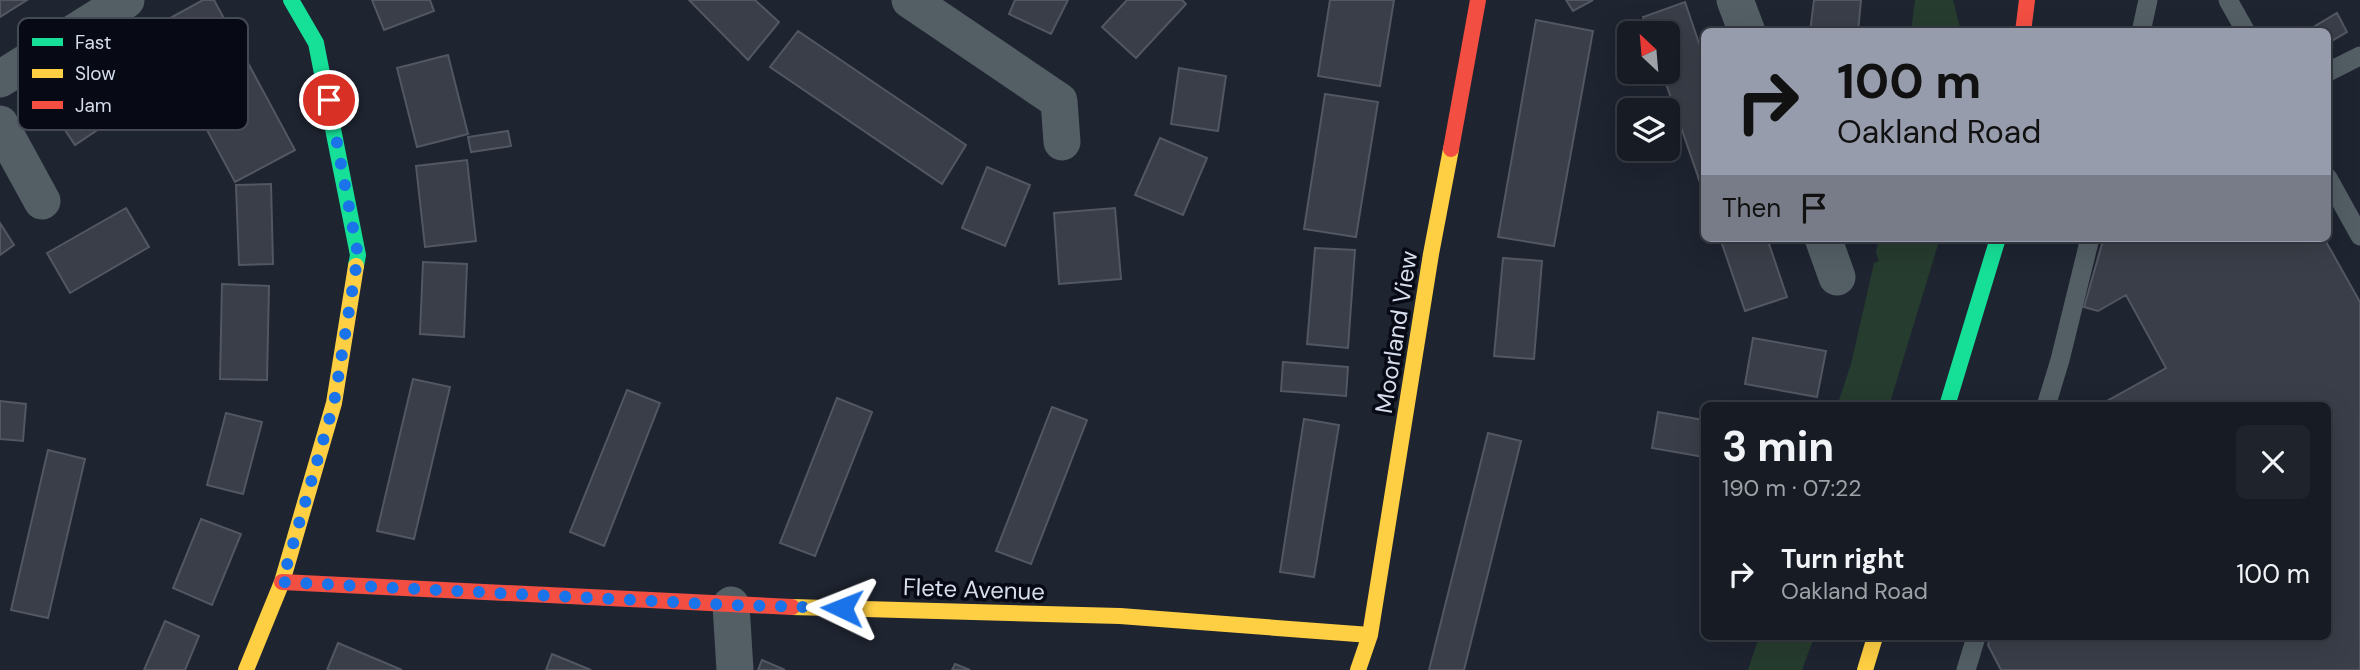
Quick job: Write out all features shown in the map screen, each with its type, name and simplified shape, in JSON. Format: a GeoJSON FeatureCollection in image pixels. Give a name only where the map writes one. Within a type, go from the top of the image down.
{"type":"FeatureCollection","features":[{"type":"Feature","properties":{"kind":"street"},"geometry":{"type":"LineString","coordinates":[[98,18],[127,0]]}},
{"type":"Feature","properties":{"kind":"street"},"geometry":{"type":"LineString","coordinates":[[246,670],[282,582],[334,403],[358,255],[316,43],[291,0]]}},
{"type":"Feature","properties":{"kind":"street"},"geometry":{"type":"LineString","coordinates":[[910,0],[1059,101],[1062,142]]}},
{"type":"Feature","properties":{"kind":"street","name":"Moorland View"},"geometry":{"type":"LineString","coordinates":[[1358,670],[1370,635],[1431,254],[1478,0]]}},
{"type":"Feature","properties":{"kind":"street"},"geometry":{"type":"LineString","coordinates":[[1735,0],[1746,28]]}},
{"type":"Feature","properties":{"kind":"street"},"geometry":{"type":"LineString","coordinates":[[2024,28],[2027,0]]}},
{"type":"Feature","properties":{"kind":"street"},"geometry":{"type":"LineString","coordinates":[[0,79],[18,68]]}},
{"type":"Feature","properties":{"kind":"street"},"geometry":{"type":"LineString","coordinates":[[0,124],[42,201]]}},
{"type":"Feature","properties":{"kind":"street"},"geometry":{"type":"LineString","coordinates":[[1824,242],[1837,277]]}},
{"type":"Feature","properties":{"kind":"street"},"geometry":{"type":"LineString","coordinates":[[1948,402],[1997,242]]}},
{"type":"Feature","properties":{"kind":"street","name":"Flete Avenue"},"geometry":{"type":"LineString","coordinates":[[282,582],[731,605],[1120,616],[1370,635]]}},
{"type":"Feature","properties":{"kind":"street"},"geometry":{"type":"LineString","coordinates":[[731,605],[734,670]]}},
{"type":"Feature","properties":{"kind":"street"},"geometry":{"type":"LineString","coordinates":[[1865,670],[1874,640]]}},
{"type":"Feature","properties":{"kind":"lane"},"geometry":{"type":"LineString","coordinates":[[2142,28],[2148,0]]}},
{"type":"Feature","properties":{"kind":"lane"},"geometry":{"type":"LineString","coordinates":[[2228,0],[2243,28]]}},
{"type":"Feature","properties":{"kind":"lane"},"geometry":{"type":"LineString","coordinates":[[2331,70],[2360,56]]}},
{"type":"Feature","properties":{"kind":"lane"},"geometry":{"type":"LineString","coordinates":[[2331,183],[2360,236]]}},
{"type":"Feature","properties":{"kind":"lane"},"geometry":{"type":"LineString","coordinates":[[2047,402],[2089,242]]}},
{"type":"Feature","properties":{"kind":"lane"},"geometry":{"type":"LineString","coordinates":[[1966,670],[1975,640]]}},
{"type":"Feature","properties":{"kind":"green space"},"geometry":{"type":"Polygon","coordinates":[[[1915,0],[1953,0],[1960,28],[1911,28],[1915,0]]]}},
{"type":"Feature","properties":{"kind":"green space"},"geometry":{"type":"Polygon","coordinates":[[[1878,242],[1939,242],[1890,402],[1838,402],[1851,364],[1874,263],[1879,261],[1876,252],[1878,242]]]}},
{"type":"Feature","properties":{"kind":"green space"},"geometry":{"type":"Polygon","coordinates":[[[1758,640],[1813,640],[1802,670],[1748,670],[1758,640]]]}},
{"type":"Feature","properties":{"kind":"building"},"geometry":{"type":"Polygon","coordinates":[[[0,0],[27,0],[0,17],[0,0]]]}},
{"type":"Feature","properties":{"kind":"building"},"geometry":{"type":"Polygon","coordinates":[[[203,0],[214,0],[224,18],[170,18],[203,0]]]}},
{"type":"Feature","properties":{"kind":"building"},"geometry":{"type":"Polygon","coordinates":[[[372,0],[430,0],[434,11],[384,30],[372,0]]]}},
{"type":"Feature","properties":{"kind":"building"},"geometry":{"type":"Polygon","coordinates":[[[689,0],[755,0],[779,22],[748,60],[689,0]]]}},
{"type":"Feature","properties":{"kind":"building"},"geometry":{"type":"Polygon","coordinates":[[[1015,0],[1068,0],[1051,34],[1009,14],[1015,0]]]}},
{"type":"Feature","properties":{"kind":"building"},"geometry":{"type":"Polygon","coordinates":[[[1127,0],[1182,0],[1186,4],[1136,58],[1102,27],[1127,0]]]}},
{"type":"Feature","properties":{"kind":"building"},"geometry":{"type":"Polygon","coordinates":[[[1330,0],[1394,0],[1380,86],[1318,76],[1330,0]]]}},
{"type":"Feature","properties":{"kind":"building"},"geometry":{"type":"Polygon","coordinates":[[[1566,0],[1593,0],[1573,11],[1566,0]]]}},
{"type":"Feature","properties":{"kind":"building"},"geometry":{"type":"Polygon","coordinates":[[[1814,0],[1861,0],[1858,28],[1810,28],[1814,0]]]}},
{"type":"Feature","properties":{"kind":"building"},"geometry":{"type":"Polygon","coordinates":[[[1685,2],[1701,49],[1701,185],[1680,124],[1680,98],[1671,98],[1666,84],[1680,84],[1680,21],[1644,21],[1643,17],[1685,2]]]}},
{"type":"Feature","properties":{"kind":"building"},"geometry":{"type":"Polygon","coordinates":[[[2337,13],[2347,32],[2331,41],[2331,28],[2312,28],[2337,13]]]}},
{"type":"Feature","properties":{"kind":"building"},"geometry":{"type":"Polygon","coordinates":[[[1536,20],[1593,31],[1554,246],[1498,237],[1536,20]]]}},
{"type":"Feature","properties":{"kind":"building"},"geometry":{"type":"Polygon","coordinates":[[[798,31],[966,145],[942,184],[770,67],[798,31]]]}},
{"type":"Feature","properties":{"kind":"building"},"geometry":{"type":"Polygon","coordinates":[[[448,55],[468,134],[417,147],[397,68],[448,55]]]}},
{"type":"Feature","properties":{"kind":"building"},"geometry":{"type":"Polygon","coordinates":[[[248,63],[295,150],[235,182],[207,130],[248,130],[248,63]]]}},
{"type":"Feature","properties":{"kind":"building"},"geometry":{"type":"Polygon","coordinates":[[[1179,68],[1226,76],[1218,131],[1171,124],[1179,68]]]}},
{"type":"Feature","properties":{"kind":"building"},"geometry":{"type":"Polygon","coordinates":[[[1325,94],[1378,102],[1356,237],[1304,229],[1325,94]]]}},
{"type":"Feature","properties":{"kind":"building"},"geometry":{"type":"Polygon","coordinates":[[[65,130],[97,130],[75,145],[65,130]]]}},
{"type":"Feature","properties":{"kind":"building"},"geometry":{"type":"Polygon","coordinates":[[[508,131],[511,146],[471,152],[468,137],[508,131]]]}},
{"type":"Feature","properties":{"kind":"building"},"geometry":{"type":"Polygon","coordinates":[[[1160,138],[1207,158],[1183,215],[1135,195],[1160,138]]]}},
{"type":"Feature","properties":{"kind":"building"},"geometry":{"type":"Polygon","coordinates":[[[467,160],[476,241],[425,247],[416,166],[467,160]]]}},
{"type":"Feature","properties":{"kind":"building"},"geometry":{"type":"Polygon","coordinates":[[[987,167],[1030,185],[1005,246],[962,228],[987,167]]]}},
{"type":"Feature","properties":{"kind":"building"},"geometry":{"type":"Polygon","coordinates":[[[271,184],[273,264],[239,265],[236,185],[271,184]]]}},
{"type":"Feature","properties":{"kind":"building"},"geometry":{"type":"Polygon","coordinates":[[[126,208],[149,247],[70,293],[47,253],[126,208]]]}},
{"type":"Feature","properties":{"kind":"building"},"geometry":{"type":"Polygon","coordinates":[[[1115,208],[1121,279],[1059,284],[1054,213],[1115,208]]]}},
{"type":"Feature","properties":{"kind":"building"},"geometry":{"type":"Polygon","coordinates":[[[0,223],[14,245],[0,255],[0,223]]]}},
{"type":"Feature","properties":{"kind":"building"},"geometry":{"type":"Polygon","coordinates":[[[1721,242],[1768,242],[1787,297],[1745,311],[1721,242]]]}},
{"type":"Feature","properties":{"kind":"building"},"geometry":{"type":"Polygon","coordinates":[[[2326,242],[2360,302],[2360,670],[2001,670],[1988,645],[1989,640],[2331,640],[2331,402],[2105,402],[2166,368],[2126,295],[2098,311],[2084,307],[2102,244],[2326,242]]]}},
{"type":"Feature","properties":{"kind":"building"},"geometry":{"type":"Polygon","coordinates":[[[1315,248],[1355,250],[1348,348],[1307,344],[1315,248]]]}},
{"type":"Feature","properties":{"kind":"building"},"geometry":{"type":"Polygon","coordinates":[[[1503,258],[1542,261],[1534,359],[1494,356],[1503,258]]]}},
{"type":"Feature","properties":{"kind":"building"},"geometry":{"type":"Polygon","coordinates":[[[423,262],[467,264],[464,337],[420,334],[423,262]]]}},
{"type":"Feature","properties":{"kind":"building"},"geometry":{"type":"Polygon","coordinates":[[[222,284],[269,286],[267,380],[220,379],[222,284]]]}},
{"type":"Feature","properties":{"kind":"building"},"geometry":{"type":"Polygon","coordinates":[[[1753,338],[1826,351],[1817,397],[1745,384],[1753,338]]]}},
{"type":"Feature","properties":{"kind":"building"},"geometry":{"type":"Polygon","coordinates":[[[1283,362],[1348,367],[1346,396],[1281,391],[1283,362]]]}},
{"type":"Feature","properties":{"kind":"building"},"geometry":{"type":"Polygon","coordinates":[[[413,379],[450,387],[414,539],[377,531],[413,379]]]}},
{"type":"Feature","properties":{"kind":"building"},"geometry":{"type":"Polygon","coordinates":[[[627,390],[660,403],[604,546],[570,532],[627,390]]]}},
{"type":"Feature","properties":{"kind":"building"},"geometry":{"type":"Polygon","coordinates":[[[837,398],[872,412],[815,556],[780,543],[837,398]]]}},
{"type":"Feature","properties":{"kind":"building"},"geometry":{"type":"Polygon","coordinates":[[[0,401],[26,404],[23,441],[0,439],[0,401]]]}},
{"type":"Feature","properties":{"kind":"building"},"geometry":{"type":"Polygon","coordinates":[[[1052,407],[1087,420],[1031,564],[996,551],[1052,407]]]}},
{"type":"Feature","properties":{"kind":"building"},"geometry":{"type":"Polygon","coordinates":[[[1658,412],[1701,419],[1701,456],[1652,448],[1658,412]]]}},
{"type":"Feature","properties":{"kind":"building"},"geometry":{"type":"Polygon","coordinates":[[[226,413],[262,422],[243,494],[207,485],[226,413]]]}},
{"type":"Feature","properties":{"kind":"building"},"geometry":{"type":"Polygon","coordinates":[[[1304,419],[1339,425],[1314,577],[1280,572],[1304,419]]]}},
{"type":"Feature","properties":{"kind":"building"},"geometry":{"type":"Polygon","coordinates":[[[1488,433],[1521,441],[1464,670],[1429,670],[1488,433]]]}},
{"type":"Feature","properties":{"kind":"building"},"geometry":{"type":"Polygon","coordinates":[[[48,450],[85,459],[48,618],[11,610],[48,450]]]}},
{"type":"Feature","properties":{"kind":"building"},"geometry":{"type":"Polygon","coordinates":[[[201,519],[241,534],[212,605],[173,588],[201,519]]]}},
{"type":"Feature","properties":{"kind":"building"},"geometry":{"type":"Polygon","coordinates":[[[165,621],[199,636],[185,670],[144,670],[165,621]]]}},
{"type":"Feature","properties":{"kind":"building"},"geometry":{"type":"Polygon","coordinates":[[[338,643],[402,670],[327,670],[338,643]]]}},
{"type":"Feature","properties":{"kind":"building"},"geometry":{"type":"Polygon","coordinates":[[[552,654],[591,670],[546,670],[552,654]]]}},
{"type":"Feature","properties":{"kind":"building"},"geometry":{"type":"Polygon","coordinates":[[[762,660],[785,670],[758,670],[762,660]]]}},
{"type":"Feature","properties":{"kind":"building"},"geometry":{"type":"Polygon","coordinates":[[[955,664],[970,670],[952,670],[955,664]]]}},
{"type":"Feature","properties":{"kind":"traffic: fast"},"geometry":{"type":"LineString","coordinates":[[291,0],[316,43],[358,255],[356,266]]}},
{"type":"Feature","properties":{"kind":"traffic: fast"},"geometry":{"type":"LineString","coordinates":[[1948,402],[1997,242]]}},
{"type":"Feature","properties":{"kind":"traffic: slow"},"geometry":{"type":"LineString","coordinates":[[1358,670],[1370,635],[1431,254],[1451,149]]}},
{"type":"Feature","properties":{"kind":"traffic: slow"},"geometry":{"type":"LineString","coordinates":[[246,670],[282,582],[334,403],[356,266]]}},
{"type":"Feature","properties":{"kind":"traffic: slow"},"geometry":{"type":"LineString","coordinates":[[792,607],[1120,616],[1370,635]]}},
{"type":"Feature","properties":{"kind":"traffic: slow"},"geometry":{"type":"LineString","coordinates":[[1865,670],[1874,640]]}},
{"type":"Feature","properties":{"kind":"traffic: jam"},"geometry":{"type":"LineString","coordinates":[[1451,149],[1478,0]]}},
{"type":"Feature","properties":{"kind":"traffic: jam"},"geometry":{"type":"LineString","coordinates":[[2024,28],[2027,0]]}},
{"type":"Feature","properties":{"kind":"traffic: jam"},"geometry":{"type":"LineString","coordinates":[[282,582],[792,607]]}},
{"type":"Feature","properties":{"kind":"route"},"geometry":{"type":"LineString","coordinates":[[329,100],[358,255],[334,403],[282,582],[731,605],[842,608]]}}]}
